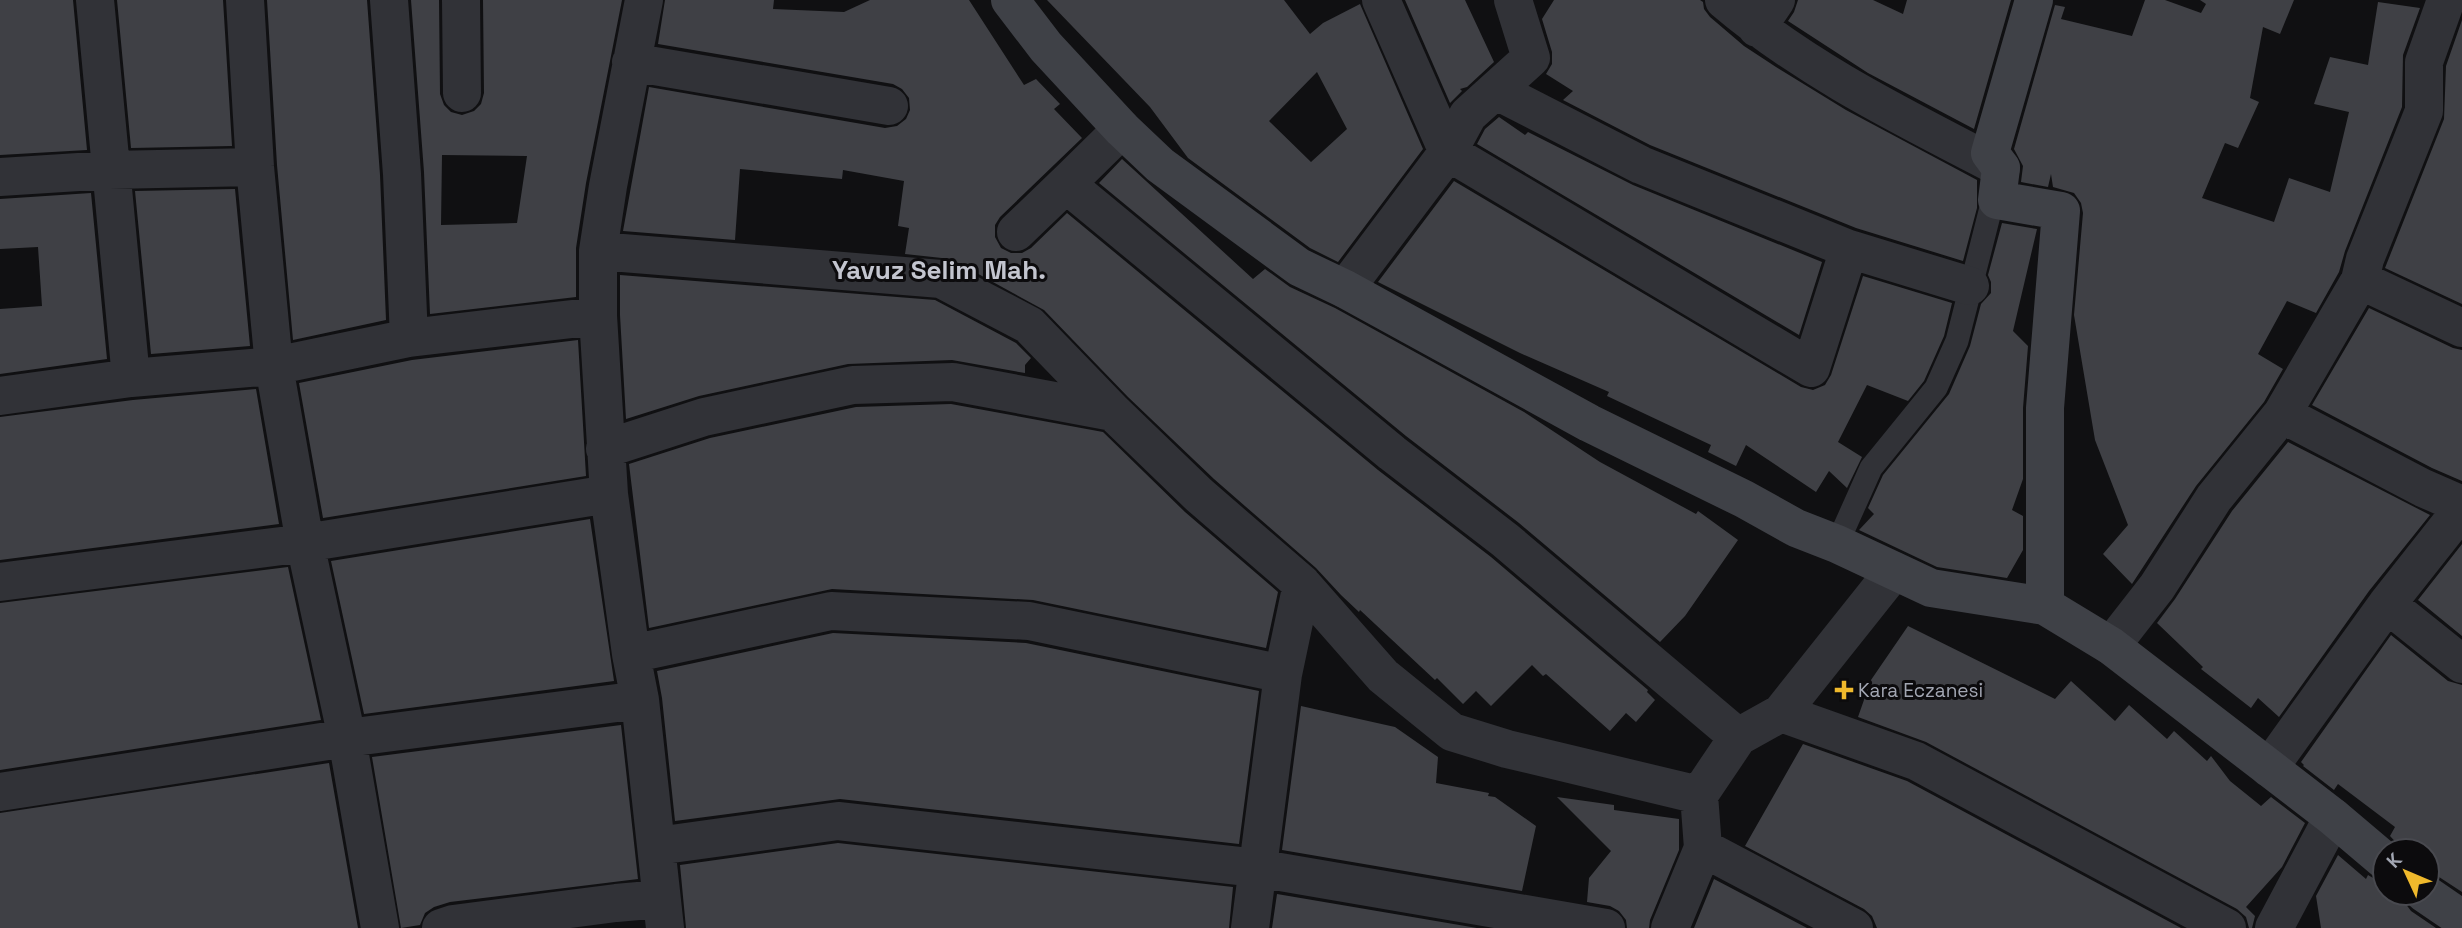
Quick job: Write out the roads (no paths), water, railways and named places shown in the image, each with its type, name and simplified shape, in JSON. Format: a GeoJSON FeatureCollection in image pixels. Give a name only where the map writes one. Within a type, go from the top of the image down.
{"type":"FeatureCollection","features":[{"type":"Feature","properties":{"kind":"street"},"geometry":{"type":"LineString","coordinates":[[96,0],[131,378]]}},
{"type":"Feature","properties":{"kind":"street"},"geometry":{"type":"LineString","coordinates":[[245,0],[255,166],[274,366],[305,543],[347,738],[380,928]]}},
{"type":"Feature","properties":{"kind":"street"},"geometry":{"type":"LineString","coordinates":[[389,0],[402,174],[410,338]]}},
{"type":"Feature","properties":{"kind":"street"},"geometry":{"type":"LineString","coordinates":[[461,0],[462,93]]}},
{"type":"Feature","properties":{"kind":"street"},"geometry":{"type":"LineString","coordinates":[[441,928],[453,924],[602,904],[663,914],[640,701],[609,494],[598,316],[598,251],[643,0]]}},
{"type":"Feature","properties":{"kind":"street"},"geometry":{"type":"LineString","coordinates":[[1010,0],[1046,47],[1122,129],[1160,165],[1299,267],[1345,289],[1589,423],[1744,499],[1796,528],[1931,588],[2045,606],[2111,646],[2371,849]]}},
{"type":"Feature","properties":{"kind":"street"},"geometry":{"type":"LineString","coordinates":[[1381,0],[1448,152],[1811,368],[1849,249]]}},
{"type":"Feature","properties":{"kind":"street"},"geometry":{"type":"LineString","coordinates":[[1724,0],[1766,14],[1867,98],[2001,168]]}},
{"type":"Feature","properties":{"kind":"street"},"geometry":{"type":"LineString","coordinates":[[2034,0],[1990,153],[2001,168],[1997,200],[2061,211],[2045,408],[2045,606]]}},
{"type":"Feature","properties":{"kind":"street"},"geometry":{"type":"LineString","coordinates":[[2111,646],[2157,587],[2214,498],[2282,414],[2360,280],[2365,259],[2424,111],[2424,62],[2446,0]]}},
{"type":"Feature","properties":{"kind":"street"},"geometry":{"type":"LineString","coordinates":[[1345,289],[1448,152],[1468,115],[1531,58],[1521,5]]}},
{"type":"Feature","properties":{"kind":"street"},"geometry":{"type":"LineString","coordinates":[[631,62],[889,106]]}},
{"type":"Feature","properties":{"kind":"street"},"geometry":{"type":"LineString","coordinates":[[1497,90],[1641,165],[1849,249],[1970,286]]}},
{"type":"Feature","properties":{"kind":"street"},"geometry":{"type":"LineString","coordinates":[[1016,232],[1122,129]]}},
{"type":"Feature","properties":{"kind":"street"},"geometry":{"type":"LineString","coordinates":[[0,177],[110,170],[255,166]]}},
{"type":"Feature","properties":{"kind":"street"},"geometry":{"type":"LineString","coordinates":[[1066,184],[1392,453],[1506,540],[1738,737]]}},
{"type":"Feature","properties":{"kind":"street"},"geometry":{"type":"LineString","coordinates":[[598,251],[941,279],[1029,325],[1113,412],[1199,495],[1302,584],[1383,676],[1452,732],[1507,749],[1699,795]]}},
{"type":"Feature","properties":{"kind":"street"},"geometry":{"type":"LineString","coordinates":[[2360,280],[2462,328]]}},
{"type":"Feature","properties":{"kind":"street"},"geometry":{"type":"LineString","coordinates":[[0,396],[131,378],[274,366],[410,338],[598,316]]}},
{"type":"Feature","properties":{"kind":"street"},"geometry":{"type":"LineString","coordinates":[[605,449],[704,416],[853,385],[953,382],[1113,412]]}},
{"type":"Feature","properties":{"kind":"street"},"geometry":{"type":"LineString","coordinates":[[2269,768],[2387,604],[2462,507],[2282,414]]}},
{"type":"Feature","properties":{"kind":"street"},"geometry":{"type":"LineString","coordinates":[[0,582],[305,543],[609,494]]}},
{"type":"Feature","properties":{"kind":"street"},"geometry":{"type":"LineString","coordinates":[[1670,928],[1703,848],[1699,795],[1738,737],[1781,713],[1894,571]]}},
{"type":"Feature","properties":{"kind":"street"},"geometry":{"type":"LineString","coordinates":[[1250,928],[1283,674],[1302,584]]}},
{"type":"Feature","properties":{"kind":"street"},"geometry":{"type":"LineString","coordinates":[[2387,604],[2462,664]]}},
{"type":"Feature","properties":{"kind":"street"},"geometry":{"type":"LineString","coordinates":[[631,654],[831,611],[1029,621],[1283,674]]}},
{"type":"Feature","properties":{"kind":"street"},"geometry":{"type":"LineString","coordinates":[[0,792],[347,738],[640,701]]}},
{"type":"Feature","properties":{"kind":"street"},"geometry":{"type":"LineString","coordinates":[[1781,713],[1916,761],[2227,928]]}},
{"type":"Feature","properties":{"kind":"street"},"geometry":{"type":"LineString","coordinates":[[2274,928],[2333,817]]}},
{"type":"Feature","properties":{"kind":"street"},"geometry":{"type":"LineString","coordinates":[[657,846],[838,821],[1257,867],[1606,928]]}},
{"type":"Feature","properties":{"kind":"street"},"geometry":{"type":"LineString","coordinates":[[1703,848],[1854,928]]}},
{"type":"Feature","properties":{"kind":"street"},"geometry":{"type":"LineString","coordinates":[[2441,905],[2462,919]]}},
{"type":"Feature","properties":{"kind":"lane"},"geometry":{"type":"LineString","coordinates":[[1837,544],[1871,468],[1936,388],[1957,341],[2001,168]]}},
{"type":"Feature","properties":{"kind":"place","name":"Kara Eczanesi"},"geometry":{"type":"Point","coordinates":[1844,690]}},
{"type":"Feature","properties":{"kind":"district","name":"Yavuz Selim Mah."},"geometry":{"type":"Point","coordinates":[939,270]}}]}
